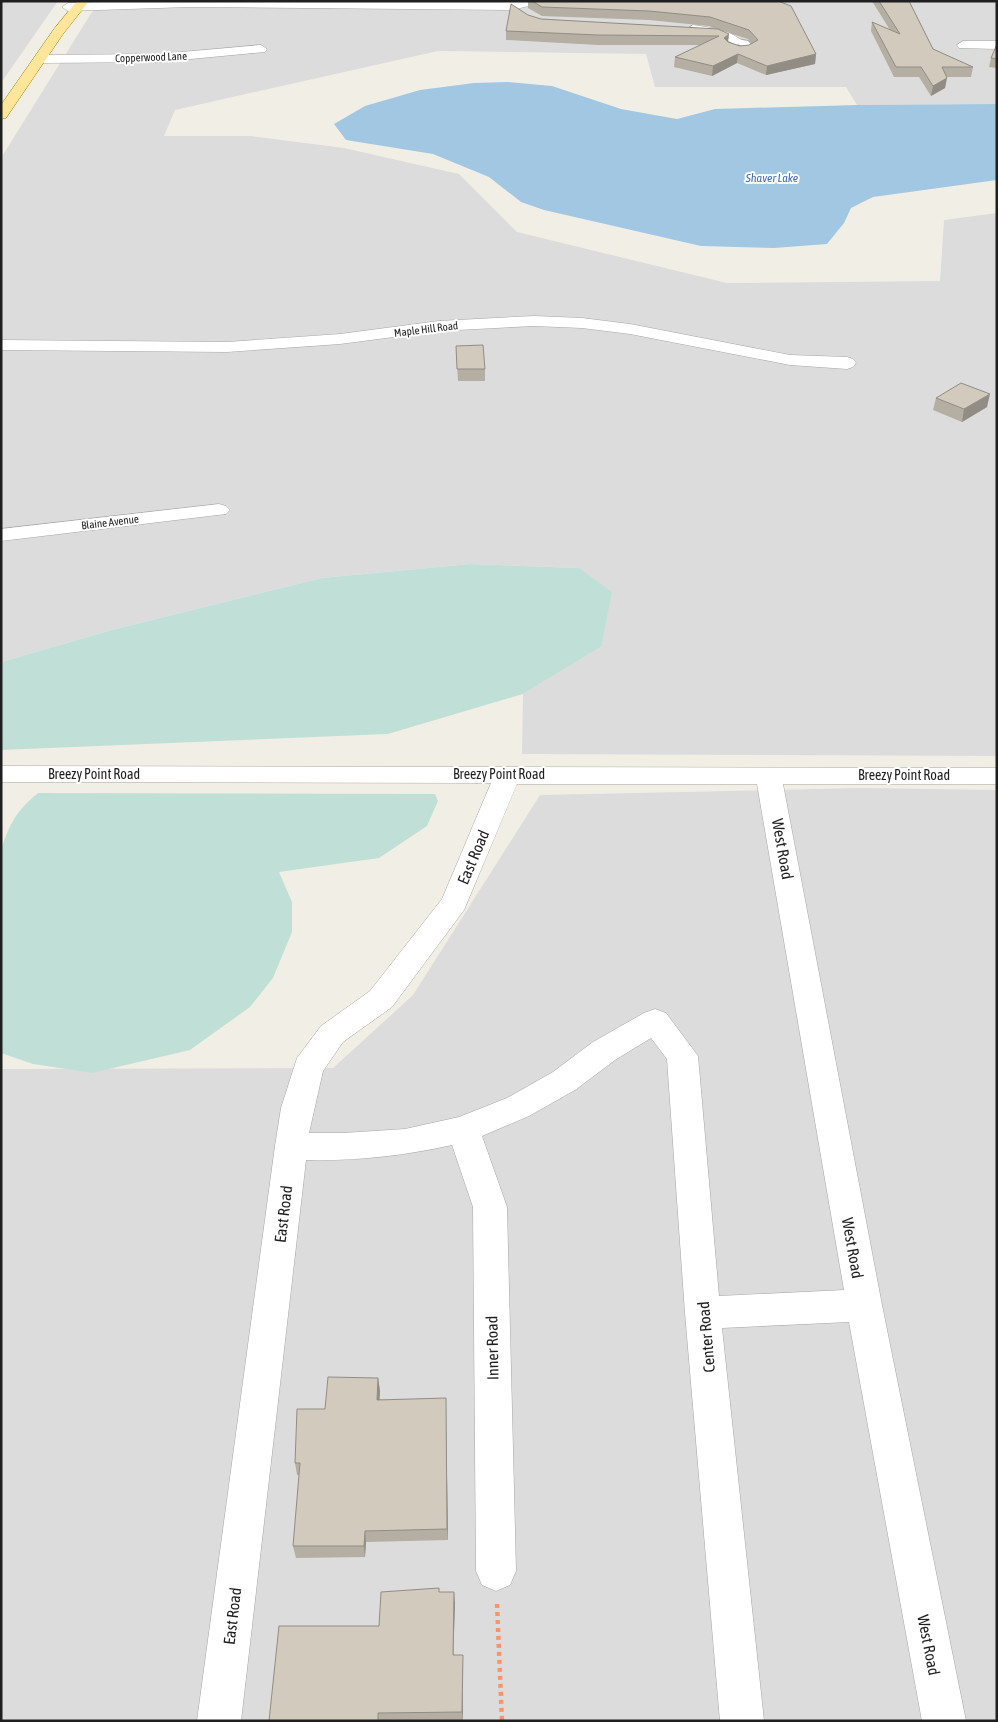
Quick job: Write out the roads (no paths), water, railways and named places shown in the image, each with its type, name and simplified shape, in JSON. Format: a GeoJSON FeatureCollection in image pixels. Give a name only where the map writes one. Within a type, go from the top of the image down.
{"type":"FeatureCollection","features":[{"type":"Feature","properties":{"kind":"main road"},"geometry":{"type":"LineString","coordinates":[[1,115],[76,4]]}},
{"type":"Feature","properties":{"kind":"street"},"geometry":{"type":"LineString","coordinates":[[76,4],[335,2],[512,6],[538,1]]}},
{"type":"Feature","properties":{"kind":"street"},"geometry":{"type":"LineString","coordinates":[[512,6],[528,14],[538,1]]}},
{"type":"Feature","properties":{"kind":"street"},"geometry":{"type":"LineString","coordinates":[[680,28],[709,30],[737,41]]}},
{"type":"Feature","properties":{"kind":"street"},"geometry":{"type":"LineString","coordinates":[[963,45],[997,45]]}},
{"type":"Feature","properties":{"kind":"street","name":"Copperwood Lane"},"geometry":{"type":"LineString","coordinates":[[40,59],[159,58],[261,49]]}},
{"type":"Feature","properties":{"kind":"street","name":"Maple Hill Road"},"geometry":{"type":"LineString","coordinates":[[1,344],[227,347],[340,339],[439,326],[534,321],[582,323],[630,329],[790,360],[847,364]]}},
{"type":"Feature","properties":{"kind":"street","name":"Blaine Avenue"},"geometry":{"type":"LineString","coordinates":[[1,535],[218,510]]}},
{"type":"Feature","properties":{"kind":"street","name":"Breezy Point Road"},"geometry":{"type":"LineString","coordinates":[[1,774],[768,774],[997,776]]}},
{"type":"Feature","properties":{"kind":"street","name":"East Road"},"geometry":{"type":"LineString","coordinates":[[219,1721],[297,1108],[308,1068],[332,1034],[380,999],[454,903],[508,774]]}},
{"type":"Feature","properties":{"kind":"street","name":"West Road"},"geometry":{"type":"LineString","coordinates":[[768,774],[864,1305],[944,1721]]}},
{"type":"Feature","properties":{"kind":"street","name":"Center Road"},"geometry":{"type":"LineString","coordinates":[[464,1129],[526,1103],[564,1081],[604,1052],[655,1021],[682,1056],[703,1314],[742,1721]]}},
{"type":"Feature","properties":{"kind":"street"},"geometry":{"type":"LineString","coordinates":[[292,1146],[343,1147],[405,1142],[464,1129]]}},
{"type":"Feature","properties":{"kind":"street","name":"Inner Road"},"geometry":{"type":"LineString","coordinates":[[464,1129],[490,1207],[496,1571]]}},
{"type":"Feature","properties":{"kind":"street"},"geometry":{"type":"LineString","coordinates":[[703,1314],[864,1305]]}},
{"type":"Feature","properties":{"kind":"water","name":"Shaver Lake"},"geometry":{"type":"Polygon","coordinates":[[[507,82],[552,86],[621,109],[677,119],[715,109],[997,104],[997,180],[873,197],[851,208],[844,223],[827,244],[774,248],[701,246],[544,210],[521,202],[489,177],[433,154],[346,140],[334,124],[365,106],[420,90],[474,83],[507,82]]]}}]}
